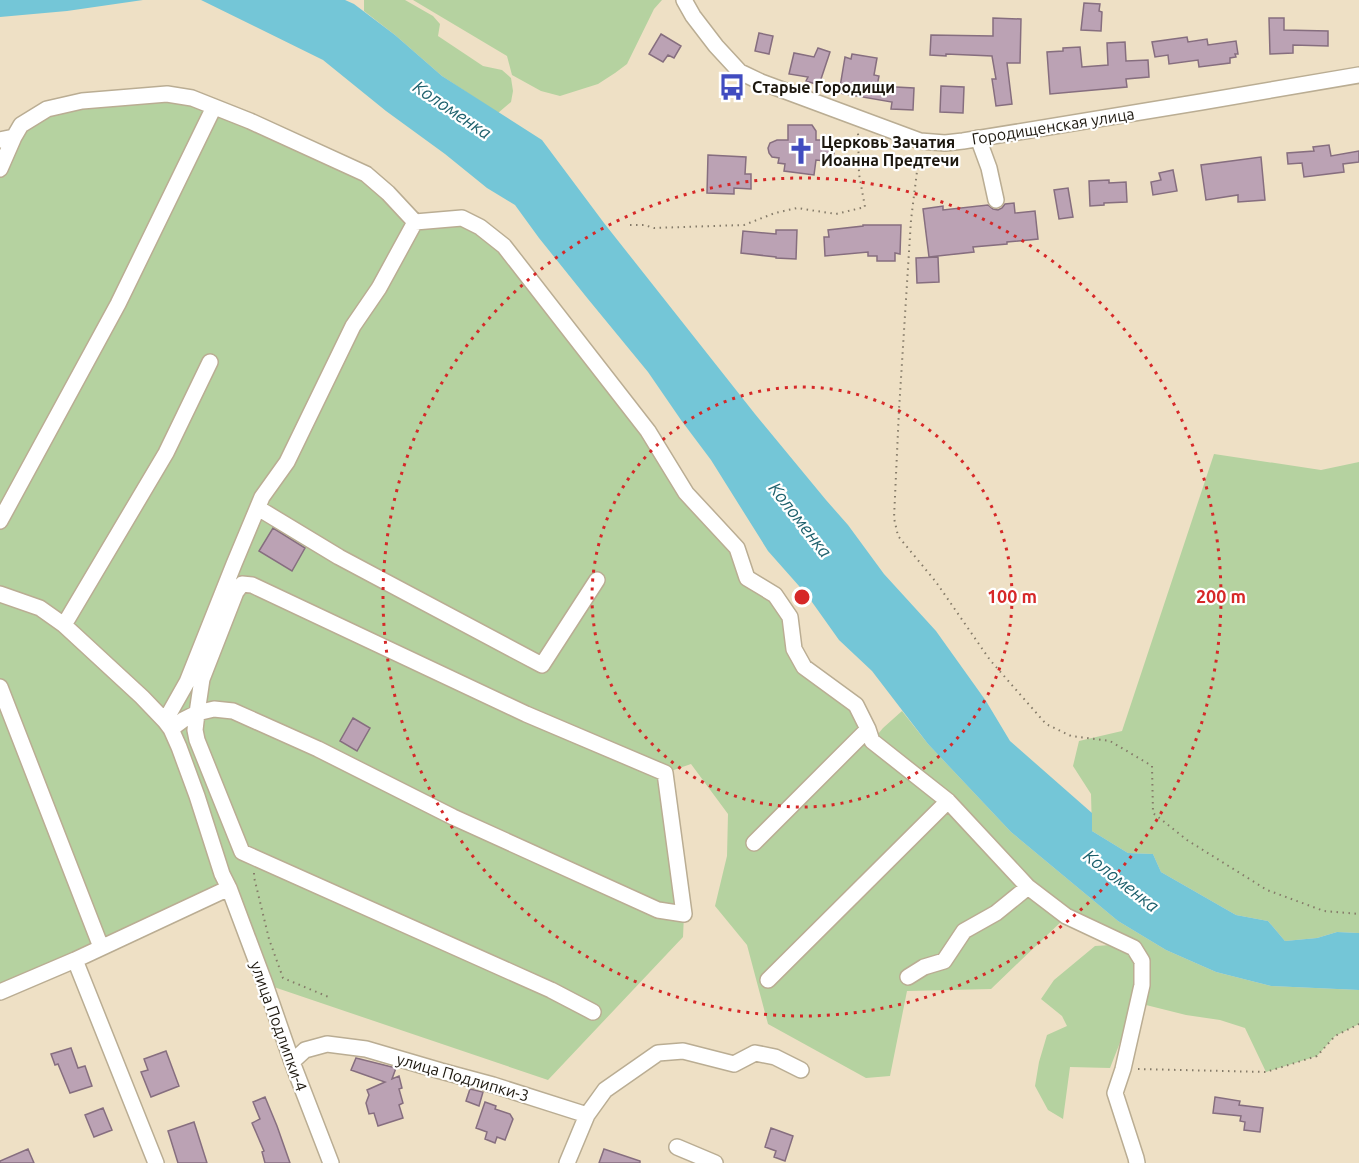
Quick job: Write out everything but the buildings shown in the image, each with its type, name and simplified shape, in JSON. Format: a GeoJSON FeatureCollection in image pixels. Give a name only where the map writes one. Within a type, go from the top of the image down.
{"type":"FeatureCollection","features":[{"type":"Feature","properties":{"kind":"street","name":"Городищенская улица"},"geometry":{"type":"LineString","coordinates":[[684,0],[716,46],[740,72],[761,82],[920,141],[945,143],[1359,75]]}},
{"type":"Feature","properties":{"kind":"street"},"geometry":{"type":"LineString","coordinates":[[0,169],[7,138],[21,125],[47,109],[82,101],[167,94],[192,98],[261,126],[366,174],[388,193],[415,222]]}},
{"type":"Feature","properties":{"kind":"street"},"geometry":{"type":"LineString","coordinates":[[0,521],[118,304],[214,107]]}},
{"type":"Feature","properties":{"kind":"street"},"geometry":{"type":"LineString","coordinates":[[978,138],[989,168],[996,200]]}},
{"type":"Feature","properties":{"kind":"street"},"geometry":{"type":"LineString","coordinates":[[415,222],[462,218],[480,227],[504,246],[648,431],[686,493],[737,548],[747,578],[775,595],[790,617],[794,649],[804,667],[856,705],[872,741],[948,801],[1028,887],[1066,916],[1134,948],[1142,961],[1142,985],[1123,1069],[1115,1093],[1137,1163]]}},
{"type":"Feature","properties":{"kind":"street"},"geometry":{"type":"LineString","coordinates":[[168,725],[262,497],[287,462],[353,326],[379,288],[415,222]]}},
{"type":"Feature","properties":{"kind":"street"},"geometry":{"type":"LineString","coordinates":[[64,625],[166,453],[210,362]]}},
{"type":"Feature","properties":{"kind":"street"},"geometry":{"type":"LineString","coordinates":[[258,508],[339,557],[543,664],[597,580]]}},
{"type":"Feature","properties":{"kind":"street"},"geometry":{"type":"LineString","coordinates":[[168,725],[197,713],[214,709],[233,711],[318,749],[453,817],[658,910],[684,914],[665,773],[526,714],[252,585],[242,584],[236,592],[202,679],[197,713],[195,730],[197,740],[242,852],[550,990],[593,1012]]}},
{"type":"Feature","properties":{"kind":"street"},"geometry":{"type":"LineString","coordinates":[[0,594],[40,608],[64,625],[142,697],[168,725]]}},
{"type":"Feature","properties":{"kind":"street"},"geometry":{"type":"LineString","coordinates":[[0,687],[101,947]]}},
{"type":"Feature","properties":{"kind":"street","name":"улица Подлипки-4"},"geometry":{"type":"LineString","coordinates":[[168,725],[196,795],[222,874],[331,1163]]}},
{"type":"Feature","properties":{"kind":"street"},"geometry":{"type":"LineString","coordinates":[[754,843],[868,729]]}},
{"type":"Feature","properties":{"kind":"street"},"geometry":{"type":"LineString","coordinates":[[768,980],[948,801]]}},
{"type":"Feature","properties":{"kind":"street"},"geometry":{"type":"LineString","coordinates":[[908,977],[944,961],[964,930],[996,913],[1028,887]]}},
{"type":"Feature","properties":{"kind":"street"},"geometry":{"type":"LineString","coordinates":[[0,992],[75,960],[229,888]]}},
{"type":"Feature","properties":{"kind":"street"},"geometry":{"type":"LineString","coordinates":[[75,960],[156,1163]]}},
{"type":"Feature","properties":{"kind":"street","name":"улица Подлипки-3"},"geometry":{"type":"LineString","coordinates":[[292,1062],[305,1050],[327,1044],[366,1049],[493,1084],[587,1114]]}},
{"type":"Feature","properties":{"kind":"street"},"geometry":{"type":"LineString","coordinates":[[567,1163],[587,1114],[604,1090],[658,1053],[683,1051],[734,1064],[755,1053],[775,1057],[801,1070]]}},
{"type":"Feature","properties":{"kind":"street"},"geometry":{"type":"LineString","coordinates":[[677,1147],[715,1163]]}},
{"type":"Feature","properties":{"kind":"path"},"geometry":{"type":"LineString","coordinates":[[630,225],[654,228],[744,225],[775,213],[797,208],[836,214],[865,207],[859,174],[856,117]]}},
{"type":"Feature","properties":{"kind":"path"},"geometry":{"type":"LineString","coordinates":[[920,141],[911,220],[899,398],[894,518],[898,536],[936,582],[990,660],[1046,724],[1071,736],[1110,741],[1152,766],[1153,813],[1187,840],[1267,890],[1324,910],[1359,914]]}},
{"type":"Feature","properties":{"kind":"path"},"geometry":{"type":"LineString","coordinates":[[256,858],[254,877],[268,939],[283,978],[331,998]]}},
{"type":"Feature","properties":{"kind":"path"},"geometry":{"type":"LineString","coordinates":[[1123,1069],[1266,1072],[1317,1056],[1335,1036],[1359,1024]]}},
{"type":"Feature","properties":{"kind":"green space"},"geometry":{"type":"Polygon","coordinates":[[[364,0],[405,0],[433,16],[440,24],[438,36],[483,66],[502,70],[511,78],[513,91],[511,102],[498,113],[442,76],[364,11],[364,0]]]}},
{"type":"Feature","properties":{"kind":"green space"},"geometry":{"type":"Polygon","coordinates":[[[413,0],[662,0],[654,9],[627,64],[598,84],[560,96],[541,91],[512,75],[507,56],[413,0]]]}},
{"type":"Feature","properties":{"kind":"green space"},"geometry":{"type":"Polygon","coordinates":[[[167,94],[346,164],[415,222],[462,218],[504,246],[686,493],[737,548],[747,578],[775,595],[794,649],[856,705],[873,740],[902,711],[928,744],[1011,832],[1118,921],[1166,950],[1216,972],[1271,986],[1359,990],[1359,1024],[1335,1036],[1317,1056],[1266,1072],[1245,1028],[1220,1020],[1186,1015],[1138,1003],[1110,1068],[1070,1067],[1063,1119],[1048,1110],[1035,1086],[1047,1035],[1067,1026],[1062,1016],[1041,999],[1054,980],[1095,946],[1111,945],[1067,916],[991,989],[907,991],[890,1076],[866,1078],[768,1024],[747,945],[715,906],[727,856],[728,814],[691,764],[665,773],[684,914],[683,937],[548,1080],[265,984],[228,888],[0,992],[0,140],[47,109],[167,94]]]}},
{"type":"Feature","properties":{"kind":"green space"},"geometry":{"type":"Polygon","coordinates":[[[1214,454],[1321,470],[1359,462],[1359,933],[1337,932],[1317,938],[1285,941],[1268,921],[1236,915],[1161,872],[1153,854],[1128,853],[1092,831],[1091,794],[1073,766],[1079,741],[1122,731],[1214,454]]]}},
{"type":"Feature","properties":{"kind":"water"},"geometry":{"type":"Polygon","coordinates":[[[0,0],[143,0],[67,11],[0,17],[0,0]]]}},
{"type":"Feature","properties":{"kind":"water","name":"Коломенка"},"geometry":{"type":"Polygon","coordinates":[[[201,0],[345,0],[354,4],[395,35],[442,76],[542,140],[604,223],[755,414],[848,525],[884,574],[936,631],[986,701],[1010,741],[1092,813],[1092,831],[1128,853],[1153,854],[1161,872],[1236,915],[1268,921],[1285,941],[1317,938],[1337,932],[1359,933],[1359,990],[1271,986],[1216,972],[1166,950],[1118,921],[1011,832],[928,744],[872,671],[839,640],[807,595],[768,551],[711,460],[648,372],[515,205],[487,188],[323,60],[201,0]]]}},
{"type":"Feature","properties":{"kind":"place","name":"Старые Городищи"},"geometry":{"type":"Point","coordinates":[732,87]}},
{"type":"Feature","properties":{"kind":"place","name":"Церковь Зачатия Иоанна Предтечи"},"geometry":{"type":"Point","coordinates":[801,151]}}]}
